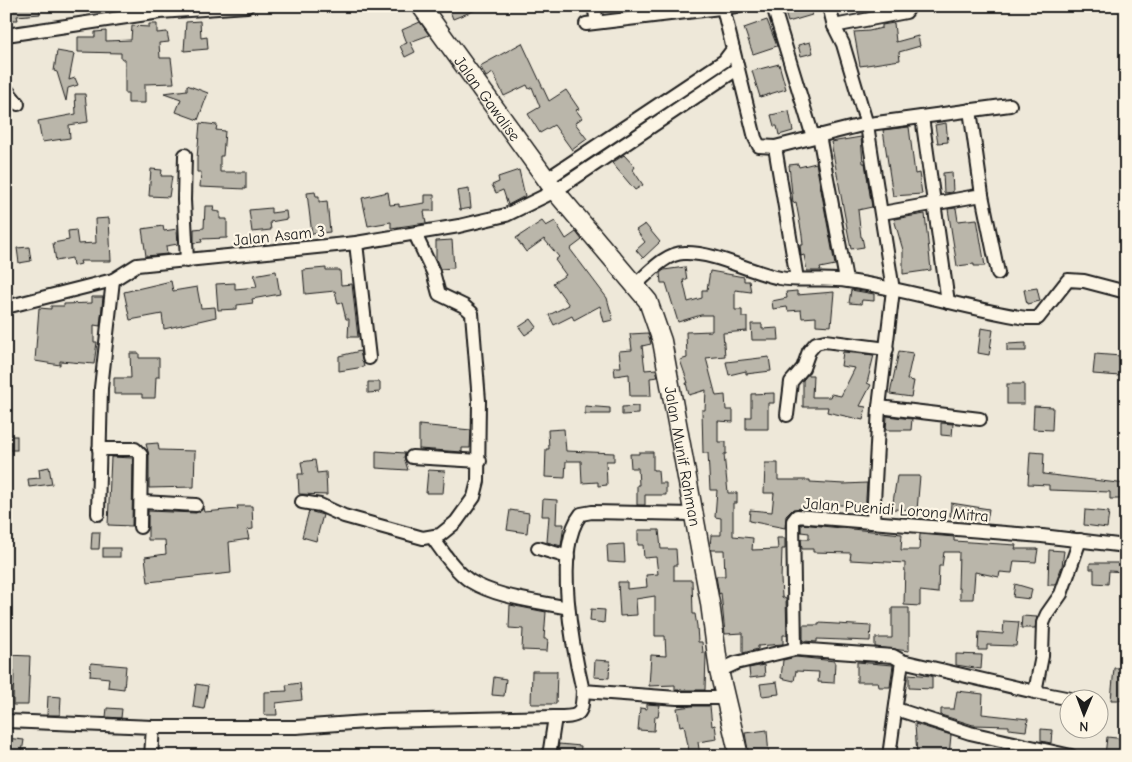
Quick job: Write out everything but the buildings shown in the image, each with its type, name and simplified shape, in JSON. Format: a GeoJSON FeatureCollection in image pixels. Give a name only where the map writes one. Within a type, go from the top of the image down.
{"type":"FeatureCollection","features":[{"type":"Feature","properties":{"kind":"street"},"geometry":{"type":"LineString","coordinates":[[6,35],[160,9],[247,6]]}},
{"type":"Feature","properties":{"kind":"street","name":"Jalan Gawalise"},"geometry":{"type":"LineString","coordinates":[[420,6],[551,185]]}},
{"type":"Feature","properties":{"kind":"street"},"geometry":{"type":"LineString","coordinates":[[594,6],[591,23],[737,6]]}},
{"type":"Feature","properties":{"kind":"street"},"geometry":{"type":"LineString","coordinates":[[773,6],[816,136],[846,280]]}},
{"type":"Feature","properties":{"kind":"street"},"geometry":{"type":"LineString","coordinates":[[830,6],[834,26],[842,44],[867,125],[893,290],[879,407],[873,521]]}},
{"type":"Feature","properties":{"kind":"street"},"geometry":{"type":"LineString","coordinates":[[834,26],[906,12],[910,6]]}},
{"type":"Feature","properties":{"kind":"street"},"geometry":{"type":"LineString","coordinates":[[723,8],[755,138],[760,146],[775,147],[867,125],[1010,104]]}},
{"type":"Feature","properties":{"kind":"street"},"geometry":{"type":"LineString","coordinates":[[551,185],[720,65],[732,49]]}},
{"type":"Feature","properties":{"kind":"street"},"geometry":{"type":"LineString","coordinates":[[551,185],[737,69]]}},
{"type":"Feature","properties":{"kind":"street"},"geometry":{"type":"LineString","coordinates":[[6,89],[18,104]]}},
{"type":"Feature","properties":{"kind":"street"},"geometry":{"type":"LineString","coordinates":[[970,110],[982,195],[998,273]]}},
{"type":"Feature","properties":{"kind":"street"},"geometry":{"type":"LineString","coordinates":[[922,117],[948,302]]}},
{"type":"Feature","properties":{"kind":"street"},"geometry":{"type":"LineString","coordinates":[[775,147],[797,279]]}},
{"type":"Feature","properties":{"kind":"street"},"geometry":{"type":"LineString","coordinates":[[185,155],[184,200],[187,261]]}},
{"type":"Feature","properties":{"kind":"street","name":"Jalan Asam 3"},"geometry":{"type":"LineString","coordinates":[[6,307],[113,280],[136,265],[356,243],[415,234],[506,215],[551,185]]}},
{"type":"Feature","properties":{"kind":"street","name":"Jalan Munif Rahman"},"geometry":{"type":"LineString","coordinates":[[551,185],[648,301],[662,341],[710,603],[724,698],[739,756]]}},
{"type":"Feature","properties":{"kind":"street"},"geometry":{"type":"LineString","coordinates":[[882,213],[982,195]]}},
{"type":"Feature","properties":{"kind":"street"},"geometry":{"type":"LineString","coordinates":[[302,502],[320,505],[344,516],[405,534],[432,537],[440,535],[456,522],[474,497],[480,461],[479,401],[472,313],[464,306],[439,294],[433,272],[415,234]]}},
{"type":"Feature","properties":{"kind":"street"},"geometry":{"type":"LineString","coordinates":[[356,243],[369,358]]}},
{"type":"Feature","properties":{"kind":"street"},"geometry":{"type":"LineString","coordinates":[[634,286],[667,259],[682,253],[719,260],[757,273],[797,279],[846,280],[1009,316],[1038,318],[1068,280],[1084,281],[1126,292]]}},
{"type":"Feature","properties":{"kind":"street"},"geometry":{"type":"LineString","coordinates":[[98,514],[101,388],[113,280]]}},
{"type":"Feature","properties":{"kind":"street"},"geometry":{"type":"LineString","coordinates":[[787,415],[791,382],[803,368],[809,351],[816,343],[825,341],[887,349]]}},
{"type":"Feature","properties":{"kind":"street"},"geometry":{"type":"LineString","coordinates":[[879,407],[980,419]]}},
{"type":"Feature","properties":{"kind":"street"},"geometry":{"type":"LineString","coordinates":[[99,449],[139,451],[141,455],[142,502],[140,527]]}},
{"type":"Feature","properties":{"kind":"street"},"geometry":{"type":"LineString","coordinates":[[412,457],[480,461]]}},
{"type":"Feature","properties":{"kind":"street"},"geometry":{"type":"LineString","coordinates":[[142,502],[196,505]]}},
{"type":"Feature","properties":{"kind":"street"},"geometry":{"type":"LineString","coordinates":[[6,721],[153,727],[296,727],[380,721],[574,717],[582,709],[582,691],[571,636],[568,608],[568,557],[571,530],[580,514],[592,512],[693,514]]}},
{"type":"Feature","properties":{"kind":"street","name":"Jalan Puenidi Lorong Mitra"},"geometry":{"type":"LineString","coordinates":[[795,649],[794,519],[800,516],[1080,540],[1126,546]]}},
{"type":"Feature","properties":{"kind":"street"},"geometry":{"type":"LineString","coordinates":[[432,537],[470,581],[486,589],[568,608]]}},
{"type":"Feature","properties":{"kind":"street"},"geometry":{"type":"LineString","coordinates":[[1035,692],[1042,656],[1043,623],[1061,594],[1080,540]]}},
{"type":"Feature","properties":{"kind":"street"},"geometry":{"type":"LineString","coordinates":[[538,548],[568,557]]}},
{"type":"Feature","properties":{"kind":"street"},"geometry":{"type":"LineString","coordinates":[[719,671],[744,661],[795,649],[885,654],[902,661],[1060,697]]}},
{"type":"Feature","properties":{"kind":"street"},"geometry":{"type":"LineString","coordinates":[[889,756],[902,661]]}},
{"type":"Feature","properties":{"kind":"street"},"geometry":{"type":"LineString","coordinates":[[582,691],[677,698],[724,698]]}},
{"type":"Feature","properties":{"kind":"street"},"geometry":{"type":"LineString","coordinates":[[896,709],[970,733],[1071,756]]}},
{"type":"Feature","properties":{"kind":"street"},"geometry":{"type":"LineString","coordinates":[[548,756],[556,717]]}},
{"type":"Feature","properties":{"kind":"street"},"geometry":{"type":"LineString","coordinates":[[151,756],[153,727]]}}]}
